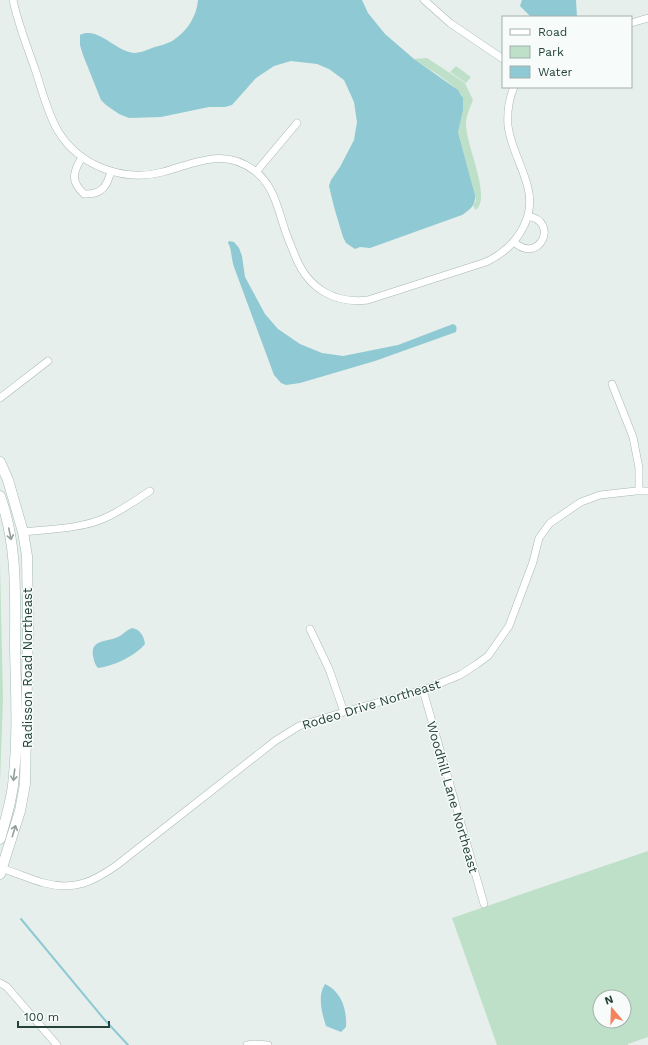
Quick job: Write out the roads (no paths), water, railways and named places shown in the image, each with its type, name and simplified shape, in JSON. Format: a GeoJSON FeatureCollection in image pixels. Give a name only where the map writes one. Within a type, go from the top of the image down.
{"type":"FeatureCollection","features":[{"type":"Feature","properties":{"kind":"main road","name":"Radisson Road Northeast"},"geometry":{"type":"LineString","coordinates":[[0,462],[8,480],[23,532],[27,556],[28,626],[25,784],[20,811],[1,870]]}},
{"type":"Feature","properties":{"kind":"main road","name":"Radisson Road Northeast"},"geometry":{"type":"LineString","coordinates":[[0,496],[11,540],[14,561],[16,600],[16,730],[14,775],[7,816],[0,839]]}},
{"type":"Feature","properties":{"kind":"street"},"geometry":{"type":"LineString","coordinates":[[13,0],[21,29],[53,120],[63,139],[82,157],[99,168],[130,176],[142,176],[164,172],[196,161],[217,158],[246,166],[256,172],[270,188],[300,268],[310,281],[327,294],[346,300],[368,300],[486,262],[500,255],[514,242],[521,233],[528,216],[530,198],[508,127],[509,103],[514,88]]}},
{"type":"Feature","properties":{"kind":"street"},"geometry":{"type":"LineString","coordinates":[[424,0],[436,12],[502,58]]}},
{"type":"Feature","properties":{"kind":"street"},"geometry":{"type":"LineString","coordinates":[[632,23],[648,18]]}},
{"type":"Feature","properties":{"kind":"street"},"geometry":{"type":"LineString","coordinates":[[256,172],[297,123]]}},
{"type":"Feature","properties":{"kind":"street"},"geometry":{"type":"LineString","coordinates":[[82,157],[74,174],[76,186],[84,194],[94,194],[99,192],[107,182],[111,171]]}},
{"type":"Feature","properties":{"kind":"street"},"geometry":{"type":"LineString","coordinates":[[514,242],[527,249],[539,245],[542,240],[544,235],[541,223],[538,219],[528,216]]}},
{"type":"Feature","properties":{"kind":"street"},"geometry":{"type":"LineString","coordinates":[[0,398],[48,361]]}},
{"type":"Feature","properties":{"kind":"street"},"geometry":{"type":"LineString","coordinates":[[612,384],[633,437],[639,468],[639,491]]}},
{"type":"Feature","properties":{"kind":"street"},"geometry":{"type":"LineString","coordinates":[[23,532],[77,526],[96,522],[118,511],[150,491]]}},
{"type":"Feature","properties":{"kind":"street","name":"Rodeo Drive Northeast"},"geometry":{"type":"LineString","coordinates":[[1,870],[44,884],[64,886],[78,885],[97,879],[275,741],[299,726],[423,690],[460,675],[488,656],[509,626],[533,562],[539,538],[550,523],[581,502],[600,496],[648,491]]}},
{"type":"Feature","properties":{"kind":"street"},"geometry":{"type":"LineString","coordinates":[[310,629],[329,669],[344,712]]}},
{"type":"Feature","properties":{"kind":"street","name":"Woodhill Lane Northeast"},"geometry":{"type":"LineString","coordinates":[[423,690],[484,904]]}},
{"type":"Feature","properties":{"kind":"street"},"geometry":{"type":"LineString","coordinates":[[0,983],[7,987],[57,1045]]}},
{"type":"Feature","properties":{"kind":"street"},"geometry":{"type":"LineString","coordinates":[[247,1045],[268,1045]]}},
{"type":"Feature","properties":{"kind":"water"},"geometry":{"type":"Polygon","coordinates":[[[198,0],[362,0],[368,13],[385,34],[414,59],[458,90],[463,98],[463,110],[458,132],[475,195],[475,202],[472,207],[462,215],[370,248],[360,247],[355,249],[346,243],[334,207],[329,186],[354,140],[357,122],[354,102],[344,80],[329,69],[317,64],[291,61],[274,66],[256,78],[232,105],[225,107],[209,107],[161,117],[129,118],[119,114],[106,105],[101,100],[83,55],[80,45],[80,35],[87,33],[94,34],[127,52],[142,52],[168,43],[180,35],[188,27],[194,17],[198,0]]]}},
{"type":"Feature","properties":{"kind":"water"},"geometry":{"type":"Polygon","coordinates":[[[522,0],[576,0],[577,16],[530,16],[520,6],[522,0]]]}},
{"type":"Feature","properties":{"kind":"water"},"geometry":{"type":"Polygon","coordinates":[[[229,241],[234,242],[239,248],[242,256],[245,277],[265,314],[278,329],[300,344],[322,353],[343,356],[398,345],[453,324],[457,329],[456,332],[375,361],[300,383],[286,385],[281,383],[274,375],[234,267],[228,243],[229,241]]]}},
{"type":"Feature","properties":{"kind":"water"},"geometry":{"type":"Polygon","coordinates":[[[132,628],[141,633],[145,644],[136,653],[124,660],[98,668],[93,656],[94,647],[101,642],[120,636],[132,628]]]}},
{"type":"Feature","properties":{"kind":"water"},"geometry":{"type":"Polygon","coordinates":[[[325,984],[336,992],[342,1002],[346,1014],[346,1027],[341,1032],[326,1026],[321,999],[321,994],[325,984]]]}},
{"type":"Feature","properties":{"kind":"waterway"},"geometry":{"type":"LineString","coordinates":[[21,919],[104,1019],[128,1045]]}}]}
